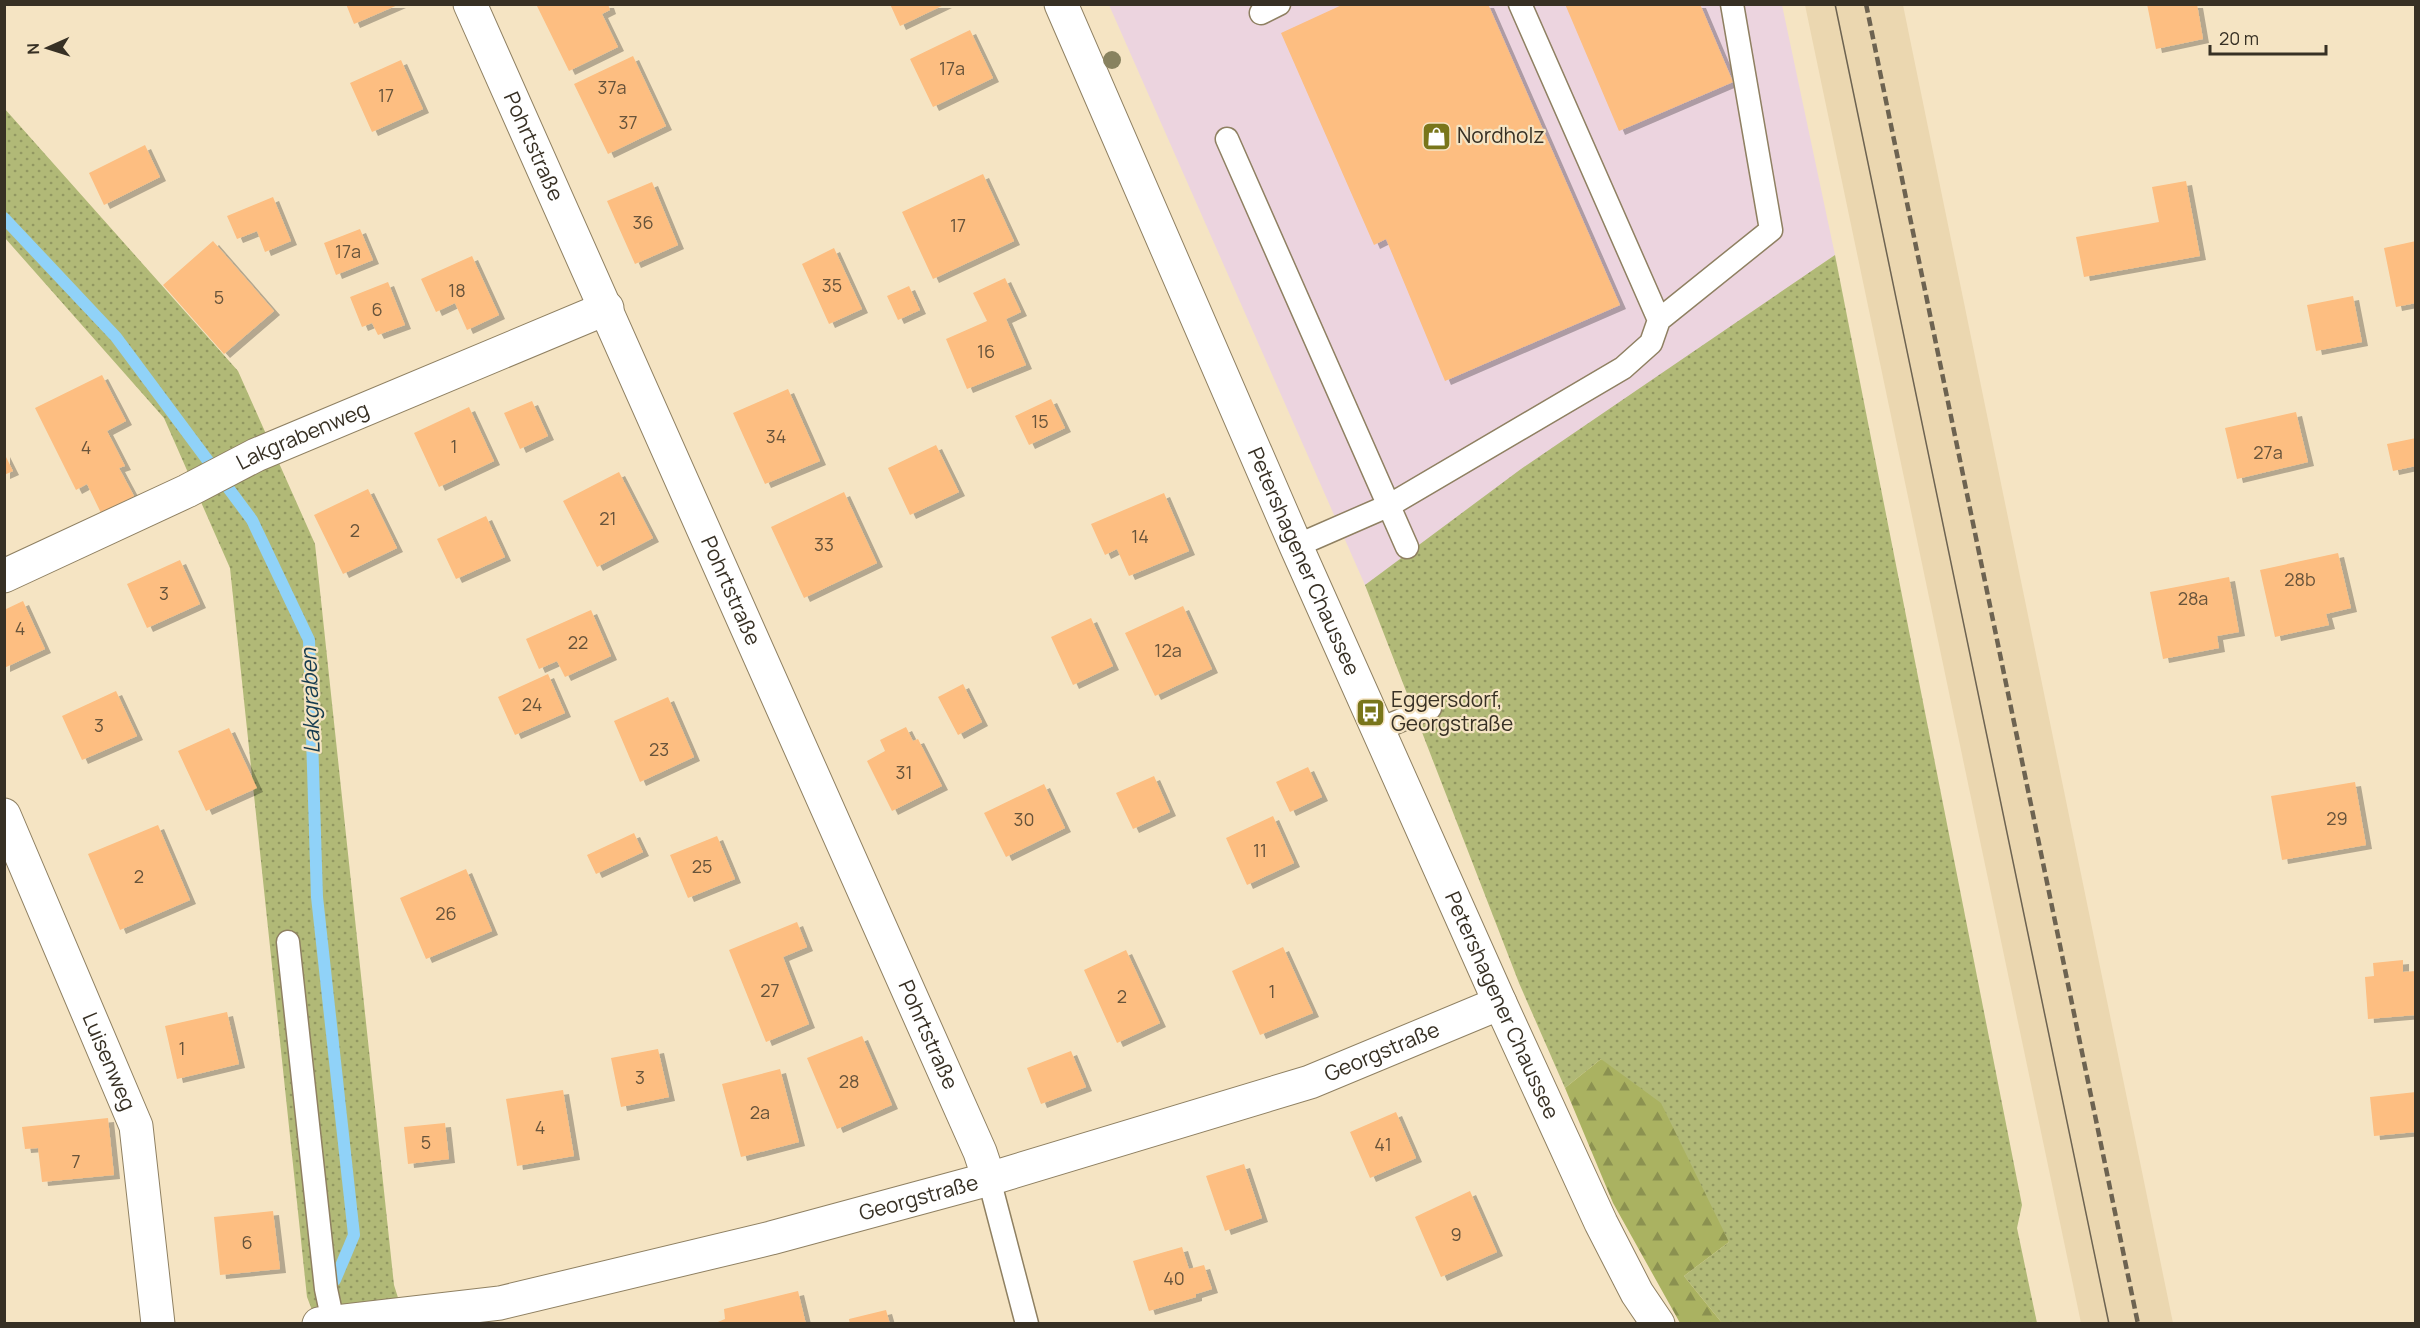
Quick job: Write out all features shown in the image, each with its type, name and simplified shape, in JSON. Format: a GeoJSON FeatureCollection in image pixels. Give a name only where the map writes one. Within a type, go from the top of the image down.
{"type":"FeatureCollection","features":[{"type":"Feature","properties":{"kind":"street","name":"Pohrtstraße"},"geometry":{"type":"LineString","coordinates":[[470,4],[981,1152],[989,1179]]}},
{"type":"Feature","properties":{"kind":"street","name":"Petershagener Chaussee"},"geometry":{"type":"LineString","coordinates":[[1061,4],[1296,546],[1500,1003],[1601,1223],[1629,1277],[1658,1323]]}},
{"type":"Feature","properties":{"kind":"street","name":"Lakgrabenweg"},"geometry":{"type":"LineString","coordinates":[[4,576],[256,456],[607,308]]}},
{"type":"Feature","properties":{"kind":"street","name":"Luisenweg"},"geometry":{"type":"LineString","coordinates":[[4,815],[136,1126],[158,1323]]}},
{"type":"Feature","properties":{"kind":"street","name":"Georgstraße"},"geometry":{"type":"LineString","coordinates":[[326,1323],[500,1303],[584,1285],[771,1238],[989,1179],[1310,1082],[1500,1003]]}},
{"type":"Feature","properties":{"kind":"lane"},"geometry":{"type":"LineString","coordinates":[[1520,4],[1659,320]]}},
{"type":"Feature","properties":{"kind":"lane"},"geometry":{"type":"LineString","coordinates":[[1296,546],[1390,505],[1623,368],[1651,343],[1659,320],[1772,230],[1732,4]]}},
{"type":"Feature","properties":{"kind":"lane"},"geometry":{"type":"LineString","coordinates":[[1227,139],[1407,547]]}},
{"type":"Feature","properties":{"kind":"lane"},"geometry":{"type":"LineString","coordinates":[[1378,730],[1430,708]]}},
{"type":"Feature","properties":{"kind":"lane"},"geometry":{"type":"LineString","coordinates":[[288,942],[326,1289],[326,1323]]}},
{"type":"Feature","properties":{"kind":"lane"},"geometry":{"type":"LineString","coordinates":[[989,1179],[1027,1323]]}},
{"type":"Feature","properties":{"kind":"shaded area"},"geometry":{"type":"Polygon","coordinates":[[[1109,5],[1782,5],[1835,255],[1365,585],[1109,5]]]}},
{"type":"Feature","properties":{"kind":"shaded area"},"geometry":{"type":"Polygon","coordinates":[[[1805,5],[1903,5],[2173,1323],[2081,1323],[1805,5]]]}},
{"type":"Feature","properties":{"kind":"green space"},"geometry":{"type":"Polygon","coordinates":[[[4,108],[238,371],[315,544],[394,1285],[406,1323],[317,1323],[307,1297],[230,568],[164,418],[5,238],[4,108]]]}},
{"type":"Feature","properties":{"kind":"green space"},"geometry":{"type":"Polygon","coordinates":[[[1835,255],[2022,1205],[2017,1228],[2037,1323],[1722,1323],[1684,1276],[1729,1242],[1601,1059],[1565,1088],[1519,983],[1365,585],[1521,469],[1835,255]]]}},
{"type":"Feature","properties":{"kind":"green space"},"geometry":{"type":"Polygon","coordinates":[[[1601,1059],[1661,1103],[1729,1242],[1684,1276],[1722,1323],[1680,1323],[1613,1203],[1565,1088],[1601,1059]]]}},
{"type":"Feature","properties":{"kind":"building"},"geometry":{"type":"Polygon","coordinates":[[[346,4],[400,4],[354,24],[346,4]]]}},
{"type":"Feature","properties":{"kind":"building"},"geometry":{"type":"Polygon","coordinates":[[[536,4],[608,4],[610,10],[602,14],[618,47],[569,71],[536,4]]]}},
{"type":"Feature","properties":{"kind":"building"},"geometry":{"type":"Polygon","coordinates":[[[890,4],[946,4],[900,26],[890,4]]]}},
{"type":"Feature","properties":{"kind":"building","name":"Nordholz"},"geometry":{"type":"Polygon","coordinates":[[[1344,4],[1488,4],[1620,305],[1445,381],[1386,239],[1374,245],[1281,33],[1344,4]]]}},
{"type":"Feature","properties":{"kind":"building"},"geometry":{"type":"Polygon","coordinates":[[[1565,4],[1700,4],[1733,82],[1619,131],[1565,4]]]}},
{"type":"Feature","properties":{"kind":"building"},"geometry":{"type":"Polygon","coordinates":[[[2147,4],[2197,4],[2203,39],[2156,49],[2147,4]]]}},
{"type":"Feature","properties":{"kind":"building"},"geometry":{"type":"Polygon","coordinates":[[[970,30],[993,78],[933,107],[910,59],[970,30]]]}},
{"type":"Feature","properties":{"kind":"building"},"geometry":{"type":"Polygon","coordinates":[[[633,56],[666,126],[608,154],[574,84],[633,56]]]}},
{"type":"Feature","properties":{"kind":"building"},"geometry":{"type":"Polygon","coordinates":[[[401,60],[423,109],[372,132],[350,83],[401,60]]]}},
{"type":"Feature","properties":{"kind":"building"},"geometry":{"type":"Polygon","coordinates":[[[145,145],[160,177],[104,205],[89,173],[145,145]]]}},
{"type":"Feature","properties":{"kind":"building"},"geometry":{"type":"Polygon","coordinates":[[[983,174],[1014,241],[933,279],[902,212],[983,174]]]}},
{"type":"Feature","properties":{"kind":"building"},"geometry":{"type":"Polygon","coordinates":[[[2186,181],[2200,256],[2084,277],[2076,237],[2159,222],[2152,187],[2186,181]]]}},
{"type":"Feature","properties":{"kind":"building"},"geometry":{"type":"Polygon","coordinates":[[[652,182],[678,245],[635,264],[607,201],[652,182]]]}},
{"type":"Feature","properties":{"kind":"building"},"geometry":{"type":"Polygon","coordinates":[[[273,197],[291,241],[265,252],[257,231],[237,239],[227,216],[273,197]]]}},
{"type":"Feature","properties":{"kind":"building"},"geometry":{"type":"Polygon","coordinates":[[[360,229],[373,260],[336,275],[324,243],[360,229]]]}},
{"type":"Feature","properties":{"kind":"building"},"geometry":{"type":"Polygon","coordinates":[[[213,241],[274,311],[224,354],[163,285],[213,241]]]}},
{"type":"Feature","properties":{"kind":"building"},"geometry":{"type":"Polygon","coordinates":[[[2416,241],[2416,303],[2396,307],[2384,248],[2416,241]]]}},
{"type":"Feature","properties":{"kind":"building"},"geometry":{"type":"Polygon","coordinates":[[[834,248],[862,309],[829,324],[802,264],[834,248]]]}},
{"type":"Feature","properties":{"kind":"building"},"geometry":{"type":"Polygon","coordinates":[[[472,256],[499,315],[467,330],[455,303],[436,312],[421,279],[472,256]]]}},
{"type":"Feature","properties":{"kind":"building"},"geometry":{"type":"Polygon","coordinates":[[[1005,278],[1021,312],[1006,319],[1026,365],[967,389],[946,339],[987,321],[973,293],[1005,278]]]}},
{"type":"Feature","properties":{"kind":"building"},"geometry":{"type":"Polygon","coordinates":[[[388,282],[405,325],[378,335],[372,323],[362,327],[350,297],[388,282]]]}},
{"type":"Feature","properties":{"kind":"building"},"geometry":{"type":"Polygon","coordinates":[[[909,286],[920,310],[898,320],[887,296],[909,286]]]}},
{"type":"Feature","properties":{"kind":"building"},"geometry":{"type":"Polygon","coordinates":[[[2353,296],[2362,342],[2316,351],[2307,305],[2353,296]]]}},
{"type":"Feature","properties":{"kind":"building"},"geometry":{"type":"Polygon","coordinates":[[[102,375],[126,421],[107,431],[125,466],[119,468],[134,496],[101,513],[87,484],[76,490],[35,408],[102,375]]]}},
{"type":"Feature","properties":{"kind":"building"},"geometry":{"type":"Polygon","coordinates":[[[788,389],[820,461],[765,484],[733,413],[788,389]]]}},
{"type":"Feature","properties":{"kind":"building"},"geometry":{"type":"Polygon","coordinates":[[[1051,399],[1065,428],[1029,445],[1015,416],[1051,399]]]}},
{"type":"Feature","properties":{"kind":"building"},"geometry":{"type":"Polygon","coordinates":[[[532,401],[548,436],[520,449],[504,413],[532,401]]]}},
{"type":"Feature","properties":{"kind":"building"},"geometry":{"type":"Polygon","coordinates":[[[469,407],[494,461],[439,487],[414,433],[469,407]]]}},
{"type":"Feature","properties":{"kind":"building"},"geometry":{"type":"Polygon","coordinates":[[[2296,412],[2308,462],[2237,479],[2225,428],[2296,412]]]}},
{"type":"Feature","properties":{"kind":"building"},"geometry":{"type":"Polygon","coordinates":[[[2416,438],[2416,466],[2393,471],[2387,444],[2416,438]]]}},
{"type":"Feature","properties":{"kind":"building"},"geometry":{"type":"Polygon","coordinates":[[[936,445],[959,492],[910,515],[888,468],[936,445]]]}},
{"type":"Feature","properties":{"kind":"building"},"geometry":{"type":"Polygon","coordinates":[[[4,453],[13,471],[4,475],[4,453]]]}},
{"type":"Feature","properties":{"kind":"building"},"geometry":{"type":"Polygon","coordinates":[[[619,472],[653,538],[597,567],[563,501],[619,472]]]}},
{"type":"Feature","properties":{"kind":"building"},"geometry":{"type":"Polygon","coordinates":[[[368,489],[397,548],[343,574],[314,515],[368,489]]]}},
{"type":"Feature","properties":{"kind":"building"},"geometry":{"type":"Polygon","coordinates":[[[844,492],[877,563],[804,598],[771,527],[844,492]]]}},
{"type":"Feature","properties":{"kind":"building"},"geometry":{"type":"Polygon","coordinates":[[[1164,493],[1189,551],[1129,576],[1117,549],[1105,555],[1091,524],[1164,493]]]}},
{"type":"Feature","properties":{"kind":"building"},"geometry":{"type":"Polygon","coordinates":[[[486,516],[505,557],[456,579],[437,539],[486,516]]]}},
{"type":"Feature","properties":{"kind":"building"},"geometry":{"type":"Polygon","coordinates":[[[2338,553],[2351,608],[2326,614],[2329,625],[2275,637],[2260,570],[2338,553]]]}},
{"type":"Feature","properties":{"kind":"building"},"geometry":{"type":"Polygon","coordinates":[[[180,560],[200,604],[147,628],[127,584],[180,560]]]}},
{"type":"Feature","properties":{"kind":"building"},"geometry":{"type":"Polygon","coordinates":[[[2229,577],[2239,632],[2217,636],[2219,648],[2163,659],[2150,592],[2229,577]]]}},
{"type":"Feature","properties":{"kind":"building"},"geometry":{"type":"Polygon","coordinates":[[[23,601],[45,649],[4,668],[4,610],[23,601]]]}},
{"type":"Feature","properties":{"kind":"building"},"geometry":{"type":"Polygon","coordinates":[[[1183,606],[1212,669],[1155,696],[1125,633],[1183,606]]]}},
{"type":"Feature","properties":{"kind":"building"},"geometry":{"type":"Polygon","coordinates":[[[591,610],[611,656],[565,677],[557,661],[539,669],[526,639],[591,610]]]}},
{"type":"Feature","properties":{"kind":"building"},"geometry":{"type":"Polygon","coordinates":[[[1091,618],[1113,666],[1073,685],[1051,637],[1091,618]]]}},
{"type":"Feature","properties":{"kind":"building"},"geometry":{"type":"Polygon","coordinates":[[[548,674],[565,713],[515,735],[498,697],[548,674]]]}},
{"type":"Feature","properties":{"kind":"building"},"geometry":{"type":"Polygon","coordinates":[[[963,684],[982,722],[958,735],[938,697],[963,684]]]}},
{"type":"Feature","properties":{"kind":"building"},"geometry":{"type":"Polygon","coordinates":[[[116,691],[137,736],[82,760],[62,716],[116,691]]]}},
{"type":"Feature","properties":{"kind":"building"},"geometry":{"type":"Polygon","coordinates":[[[668,697],[694,757],[640,782],[614,721],[668,697]]]}},
{"type":"Feature","properties":{"kind":"building"},"geometry":{"type":"Polygon","coordinates":[[[906,727],[913,741],[918,739],[942,786],[892,811],[867,761],[885,751],[880,740],[906,727]]]}},
{"type":"Feature","properties":{"kind":"building"},"geometry":{"type":"Polygon","coordinates":[[[229,728],[257,788],[206,811],[178,751],[229,728]]]}},
{"type":"Feature","properties":{"kind":"building"},"geometry":{"type":"Polygon","coordinates":[[[1308,767],[1322,797],[1290,812],[1276,782],[1308,767]]]}},
{"type":"Feature","properties":{"kind":"building"},"geometry":{"type":"Polygon","coordinates":[[[1154,776],[1170,812],[1133,829],[1116,793],[1154,776]]]}},
{"type":"Feature","properties":{"kind":"building"},"geometry":{"type":"Polygon","coordinates":[[[2355,782],[2366,845],[2282,860],[2271,796],[2355,782]]]}},
{"type":"Feature","properties":{"kind":"building"},"geometry":{"type":"Polygon","coordinates":[[[1044,784],[1065,828],[1006,857],[984,813],[1044,784]]]}},
{"type":"Feature","properties":{"kind":"building"},"geometry":{"type":"Polygon","coordinates":[[[1273,816],[1294,863],[1247,885],[1226,838],[1273,816]]]}},
{"type":"Feature","properties":{"kind":"building"},"geometry":{"type":"Polygon","coordinates":[[[158,825],[190,900],[120,930],[88,854],[158,825]]]}},
{"type":"Feature","properties":{"kind":"building"},"geometry":{"type":"Polygon","coordinates":[[[634,833],[643,852],[596,874],[587,855],[634,833]]]}},
{"type":"Feature","properties":{"kind":"building"},"geometry":{"type":"Polygon","coordinates":[[[717,836],[735,879],[688,898],[670,855],[717,836]]]}},
{"type":"Feature","properties":{"kind":"building"},"geometry":{"type":"Polygon","coordinates":[[[466,869],[492,931],[426,959],[400,898],[466,869]]]}},
{"type":"Feature","properties":{"kind":"building"},"geometry":{"type":"Polygon","coordinates":[[[797,922],[807,947],[783,957],[809,1024],[766,1042],[729,950],[797,922]]]}},
{"type":"Feature","properties":{"kind":"building"},"geometry":{"type":"Polygon","coordinates":[[[1283,947],[1313,1013],[1260,1035],[1232,971],[1283,947]]]}},
{"type":"Feature","properties":{"kind":"building"},"geometry":{"type":"Polygon","coordinates":[[[1126,950],[1160,1023],[1117,1043],[1084,970],[1126,950]]]}},
{"type":"Feature","properties":{"kind":"building"},"geometry":{"type":"Polygon","coordinates":[[[2403,960],[2403,972],[2416,971],[2416,1015],[2368,1019],[2365,977],[2374,976],[2373,963],[2403,960]]]}},
{"type":"Feature","properties":{"kind":"building"},"geometry":{"type":"Polygon","coordinates":[[[227,1012],[239,1064],[177,1079],[165,1026],[227,1012]]]}},
{"type":"Feature","properties":{"kind":"building"},"geometry":{"type":"Polygon","coordinates":[[[862,1036],[892,1105],[837,1129],[807,1058],[862,1036]]]}},
{"type":"Feature","properties":{"kind":"building"},"geometry":{"type":"Polygon","coordinates":[[[658,1049],[669,1097],[621,1107],[611,1058],[658,1049]]]}},
{"type":"Feature","properties":{"kind":"building"},"geometry":{"type":"Polygon","coordinates":[[[1071,1051],[1086,1087],[1041,1104],[1027,1068],[1071,1051]]]}},
{"type":"Feature","properties":{"kind":"building"},"geometry":{"type":"Polygon","coordinates":[[[780,1069],[799,1142],[741,1157],[722,1084],[780,1069]]]}},
{"type":"Feature","properties":{"kind":"building"},"geometry":{"type":"Polygon","coordinates":[[[563,1090],[574,1156],[517,1166],[506,1099],[563,1090]]]}},
{"type":"Feature","properties":{"kind":"building"},"geometry":{"type":"Polygon","coordinates":[[[2416,1092],[2416,1132],[2374,1136],[2370,1097],[2416,1092]]]}},
{"type":"Feature","properties":{"kind":"building"},"geometry":{"type":"Polygon","coordinates":[[[1396,1112],[1416,1158],[1370,1178],[1350,1132],[1396,1112]]]}},
{"type":"Feature","properties":{"kind":"building"},"geometry":{"type":"Polygon","coordinates":[[[108,1118],[114,1175],[42,1182],[38,1148],[25,1149],[22,1127],[108,1118]]]}},
{"type":"Feature","properties":{"kind":"building"},"geometry":{"type":"Polygon","coordinates":[[[445,1123],[449,1159],[408,1164],[404,1127],[445,1123]]]}},
{"type":"Feature","properties":{"kind":"building"},"geometry":{"type":"Polygon","coordinates":[[[1244,1164],[1262,1218],[1225,1231],[1206,1176],[1244,1164]]]}},
{"type":"Feature","properties":{"kind":"building"},"geometry":{"type":"Polygon","coordinates":[[[1470,1191],[1497,1252],[1441,1277],[1415,1217],[1470,1191]]]}},
{"type":"Feature","properties":{"kind":"building"},"geometry":{"type":"Polygon","coordinates":[[[273,1211],[280,1269],[220,1275],[214,1217],[273,1211]]]}},
{"type":"Feature","properties":{"kind":"building"},"geometry":{"type":"Polygon","coordinates":[[[1182,1247],[1189,1269],[1204,1265],[1212,1289],[1196,1294],[1196,1297],[1149,1311],[1133,1261],[1182,1247]]]}},
{"type":"Feature","properties":{"kind":"building"},"geometry":{"type":"Polygon","coordinates":[[[798,1291],[806,1324],[713,1324],[725,1319],[724,1309],[798,1291]]]}},
{"type":"Feature","properties":{"kind":"building"},"geometry":{"type":"Polygon","coordinates":[[[886,1310],[890,1324],[850,1324],[849,1319],[886,1310]]]}},
{"type":"Feature","properties":{"kind":"waterway","name":"Lakgraben"},"geometry":{"type":"LineString","coordinates":[[4,218],[116,337],[252,520],[309,640],[317,897],[354,1235],[335,1280]]}},
{"type":"Feature","properties":{"kind":"tram line"},"geometry":{"type":"LineString","coordinates":[[1835,4],[2109,1324]]}},
{"type":"Feature","properties":{"kind":"railway"},"geometry":{"type":"LineString","coordinates":[[1866,4],[2138,1324]]}},
{"type":"Feature","properties":{"kind":"place","name":"Nordholz"},"geometry":{"type":"Point","coordinates":[1436,136]}},
{"type":"Feature","properties":{"kind":"place","name":"Eggersdorf, Georgstraße"},"geometry":{"type":"Point","coordinates":[1370,712]}}]}
